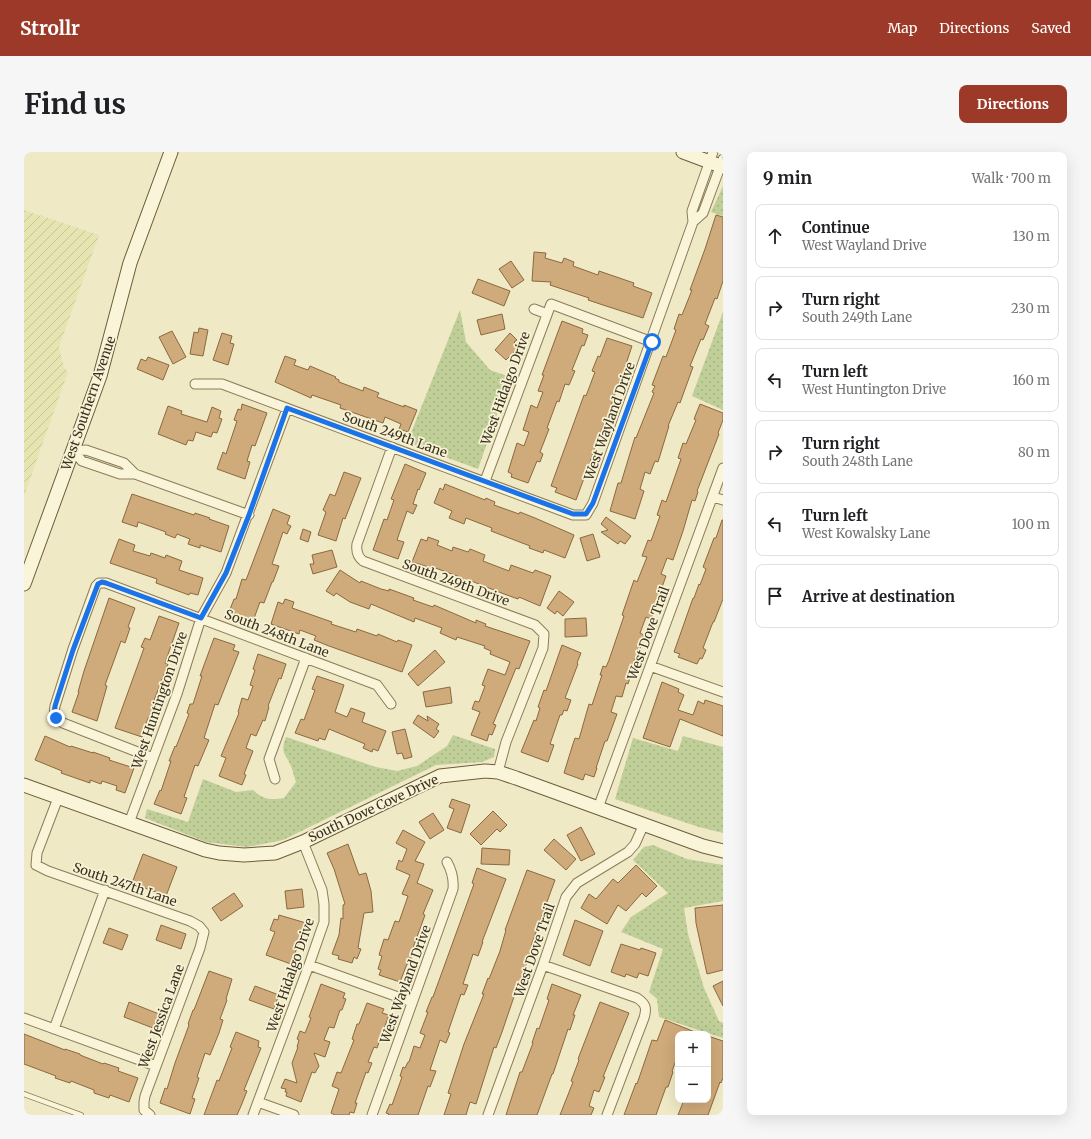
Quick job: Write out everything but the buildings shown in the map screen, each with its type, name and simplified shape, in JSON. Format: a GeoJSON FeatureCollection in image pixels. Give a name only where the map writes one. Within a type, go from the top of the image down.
{"type":"FeatureCollection","features":[{"type":"Feature","properties":{"kind":"street","name":"West Southern Avenue"},"geometry":{"type":"LineString","coordinates":[[24,584],[100,376],[130,264],[171,152]]}},
{"type":"Feature","properties":{"kind":"street"},"geometry":{"type":"LineString","coordinates":[[683,152],[718,161]]}},
{"type":"Feature","properties":{"kind":"street","name":"West Wayland Drive"},"geometry":{"type":"LineString","coordinates":[[586,514],[593,503],[652,342],[693,222],[703,213],[718,161]]}},
{"type":"Feature","properties":{"kind":"street","name":"West Hidalgo Drive"},"geometry":{"type":"LineString","coordinates":[[485,481],[551,304],[652,342]]}},
{"type":"Feature","properties":{"kind":"street"},"geometry":{"type":"LineString","coordinates":[[534,309],[547,314]]}},
{"type":"Feature","properties":{"kind":"street","name":"South 249th Lane"},"geometry":{"type":"LineString","coordinates":[[195,384],[222,384],[573,514],[586,514]]}},
{"type":"Feature","properties":{"kind":"street","name":"West Huntington Drive"},"geometry":{"type":"LineString","coordinates":[[129,823],[177,694],[201,618],[226,573],[249,515],[287,408]]}},
{"type":"Feature","properties":{"kind":"street","name":"South 249th Drive"},"geometry":{"type":"LineString","coordinates":[[392,447],[357,544],[358,555],[363,561],[535,624],[544,634],[543,648],[506,742],[498,772]]}},
{"type":"Feature","properties":{"kind":"street"},"geometry":{"type":"LineString","coordinates":[[73,451],[86,450],[124,464],[135,474],[249,515]]}},
{"type":"Feature","properties":{"kind":"street","name":"West Dove Trail"},"geometry":{"type":"LineString","coordinates":[[598,808],[723,468]]}},
{"type":"Feature","properties":{"kind":"street"},"geometry":{"type":"LineString","coordinates":[[713,497],[723,500]]}},
{"type":"Feature","properties":{"kind":"street","name":"South 248th Lane"},"geometry":{"type":"LineString","coordinates":[[153,758],[63,723],[56,718],[54,714],[55,706],[73,650],[96,586],[100,583],[106,583],[377,685],[391,704]]}},
{"type":"Feature","properties":{"kind":"street"},"geometry":{"type":"LineString","coordinates":[[275,779],[270,759],[306,658]]}},
{"type":"Feature","properties":{"kind":"street"},"geometry":{"type":"LineString","coordinates":[[650,666],[723,692]]}},
{"type":"Feature","properties":{"kind":"street","name":"South Dove Cove Drive"},"geometry":{"type":"LineString","coordinates":[[24,785],[205,850],[244,855],[267,854],[303,842],[440,776],[485,771],[498,772],[703,846],[723,851]]}},
{"type":"Feature","properties":{"kind":"street","name":"South 247th Lane"},"geometry":{"type":"LineString","coordinates":[[58,798],[37,853],[36,865],[48,871],[190,920],[204,932]]}},
{"type":"Feature","properties":{"kind":"street","name":"West Dove Trail"},"geometry":{"type":"LineString","coordinates":[[488,1115],[543,965],[566,897],[577,884],[628,852],[634,844],[644,824]]}},
{"type":"Feature","properties":{"kind":"street","name":"West Hidalgo Drive"},"geometry":{"type":"LineString","coordinates":[[253,1115],[310,965],[324,922],[322,890],[303,842]]}},
{"type":"Feature","properties":{"kind":"street","name":"West Wayland Drive"},"geometry":{"type":"LineString","coordinates":[[372,1115],[453,889],[453,873],[447,862]]}},
{"type":"Feature","properties":{"kind":"street"},"geometry":{"type":"LineString","coordinates":[[54,1029],[105,890]]}},
{"type":"Feature","properties":{"kind":"street","name":"West Jessica Lane"},"geometry":{"type":"LineString","coordinates":[[147,1112],[144,1102],[145,1096],[200,948],[204,932]]}},
{"type":"Feature","properties":{"kind":"street"},"geometry":{"type":"LineString","coordinates":[[310,965],[412,1002]]}},
{"type":"Feature","properties":{"kind":"street"},"geometry":{"type":"LineString","coordinates":[[543,965],[637,998],[646,1006],[644,1018],[607,1115]]}},
{"type":"Feature","properties":{"kind":"street"},"geometry":{"type":"LineString","coordinates":[[24,1018],[156,1066]]}},
{"type":"Feature","properties":{"kind":"street"},"geometry":{"type":"LineString","coordinates":[[258,1102],[294,1115]]}},
{"type":"Feature","properties":{"kind":"lane"},"geometry":{"type":"LineString","coordinates":[[24,1094],[82,1115]]}},
{"type":"Feature","properties":{"kind":"green space"},"geometry":{"type":"Polygon","coordinates":[[[723,186],[723,216],[711,212],[723,186]]]}},
{"type":"Feature","properties":{"kind":"green space"},"geometry":{"type":"Polygon","coordinates":[[[24,210],[99,235],[59,347],[64,367],[68,372],[24,496],[24,210]]]}},
{"type":"Feature","properties":{"kind":"green space"},"geometry":{"type":"Polygon","coordinates":[[[460,310],[466,342],[490,370],[510,377],[478,469],[407,443],[460,310]]]}},
{"type":"Feature","properties":{"kind":"green space"},"geometry":{"type":"Polygon","coordinates":[[[723,312],[723,410],[692,396],[723,312]]]}},
{"type":"Feature","properties":{"kind":"green space"},"geometry":{"type":"Polygon","coordinates":[[[453,735],[495,749],[494,757],[482,762],[436,765],[283,840],[247,847],[206,842],[145,818],[147,809],[188,822],[203,779],[236,792],[253,790],[264,797],[275,799],[284,798],[296,782],[291,766],[283,750],[286,737],[376,767],[397,771],[417,766],[447,746],[453,735]]]}},
{"type":"Feature","properties":{"kind":"green space"},"geometry":{"type":"Polygon","coordinates":[[[683,736],[723,747],[723,833],[699,827],[615,799],[633,738],[678,751],[683,736]]]}},
{"type":"Feature","properties":{"kind":"green space"},"geometry":{"type":"Polygon","coordinates":[[[653,845],[687,859],[723,865],[723,901],[684,908],[688,934],[704,988],[719,1021],[723,1023],[723,1038],[711,1034],[711,1031],[702,1031],[659,1017],[657,999],[649,992],[663,949],[621,932],[631,917],[668,893],[633,860],[644,847],[653,845]]]}},
{"type":"Feature","properties":{"kind":"route"},"geometry":{"type":"LineString","coordinates":[[56,718],[54,714],[55,706],[73,650],[98,584],[102,582],[106,583],[201,618],[226,573],[249,515],[287,408],[573,514],[586,514],[593,503],[652,342]]}}]}
